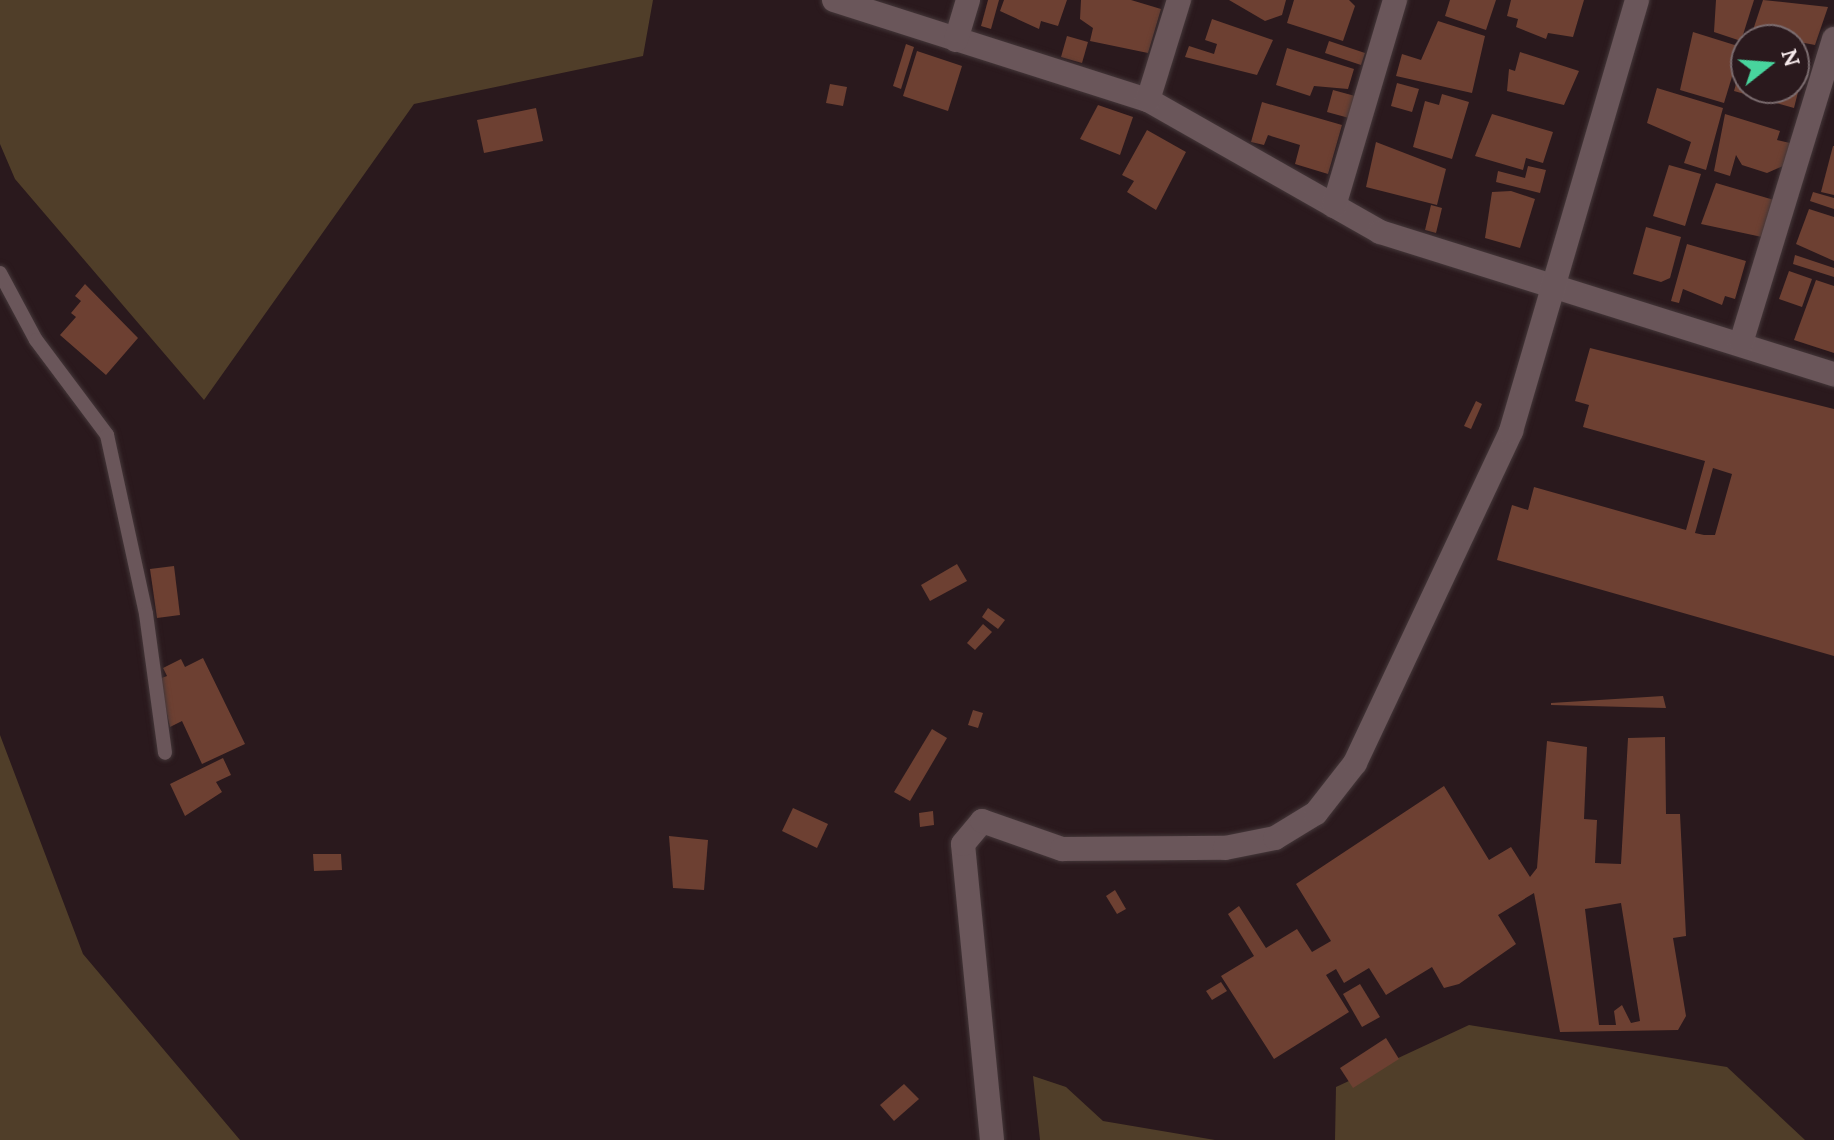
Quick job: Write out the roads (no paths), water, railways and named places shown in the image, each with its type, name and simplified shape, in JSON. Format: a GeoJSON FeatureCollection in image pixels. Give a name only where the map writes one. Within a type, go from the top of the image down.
{"type":"FeatureCollection","features":[{"type":"Feature","properties":{"kind":"street"},"geometry":{"type":"LineString","coordinates":[[834,0],[1148,100],[1380,232],[1552,280],[1834,374]]}},
{"type":"Feature","properties":{"kind":"street"},"geometry":{"type":"LineString","coordinates":[[956,40],[968,0]]}},
{"type":"Feature","properties":{"kind":"street"},"geometry":{"type":"LineString","coordinates":[[1148,100],[1179,0]]}},
{"type":"Feature","properties":{"kind":"street"},"geometry":{"type":"LineString","coordinates":[[1334,206],[1395,0]]}},
{"type":"Feature","properties":{"kind":"street"},"geometry":{"type":"LineString","coordinates":[[992,1140],[963,844],[982,821],[1062,849],[1225,848],[1275,838],[1316,813],[1355,763],[1511,431],[1552,280],[1637,0]]}},
{"type":"Feature","properties":{"kind":"street"},"geometry":{"type":"LineString","coordinates":[[1741,343],[1834,39]]}},
{"type":"Feature","properties":{"kind":"lane"},"geometry":{"type":"LineString","coordinates":[[0,273],[36,340],[107,435],[146,614],[165,753]]}}]}
